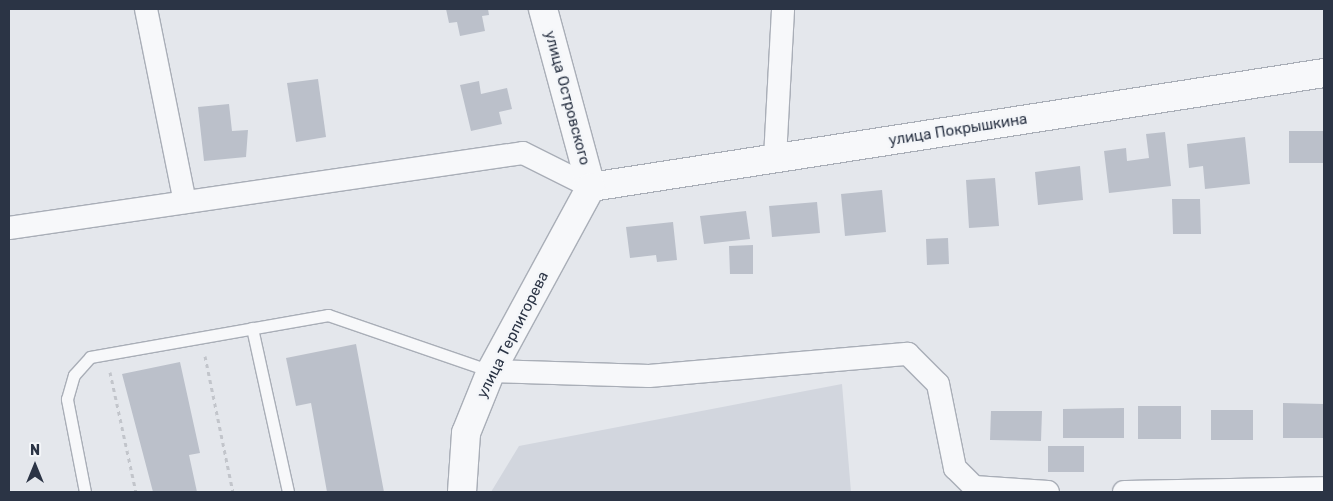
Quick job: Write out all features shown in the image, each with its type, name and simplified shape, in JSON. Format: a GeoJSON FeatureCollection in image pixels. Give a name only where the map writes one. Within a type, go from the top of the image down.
{"type":"FeatureCollection","features":[{"type":"Feature","properties":{"kind":"street"},"geometry":{"type":"LineString","coordinates":[[146,9],[185,202]]}},
{"type":"Feature","properties":{"kind":"street","name":"улица Островского"},"geometry":{"type":"LineString","coordinates":[[543,9],[591,187]]}},
{"type":"Feature","properties":{"kind":"street"},"geometry":{"type":"LineString","coordinates":[[775,158],[783,9]]}},
{"type":"Feature","properties":{"kind":"street","name":"улица Покрышкина"},"geometry":{"type":"LineString","coordinates":[[591,187],[1324,73]]}},
{"type":"Feature","properties":{"kind":"street"},"geometry":{"type":"LineString","coordinates":[[9,228],[523,153],[591,187]]}},
{"type":"Feature","properties":{"kind":"street","name":"улица Терпигорева"},"geometry":{"type":"LineString","coordinates":[[462,492],[466,433],[491,371],[591,187]]}},
{"type":"Feature","properties":{"kind":"street"},"geometry":{"type":"LineString","coordinates":[[491,371],[649,376],[908,354],[938,384],[955,468],[974,487],[1048,492]]}},
{"type":"Feature","properties":{"kind":"street"},"geometry":{"type":"LineString","coordinates":[[1124,492],[1324,488]]}},
{"type":"Feature","properties":{"kind":"lane"},"geometry":{"type":"LineString","coordinates":[[85,492],[67,399],[74,375],[90,357],[328,315],[491,371]]}},
{"type":"Feature","properties":{"kind":"lane"},"geometry":{"type":"LineString","coordinates":[[252,328],[288,492]]}},
{"type":"Feature","properties":{"kind":"path"},"geometry":{"type":"LineString","coordinates":[[201,338],[232,492]]}},
{"type":"Feature","properties":{"kind":"path"},"geometry":{"type":"LineString","coordinates":[[106,354],[136,492]]}},
{"type":"Feature","properties":{"kind":"shaded area"},"geometry":{"type":"Polygon","coordinates":[[[842,384],[851,492],[491,492],[519,446],[842,384]]]}},
{"type":"Feature","properties":{"kind":"building"},"geometry":{"type":"Polygon","coordinates":[[[446,9],[488,9],[489,15],[482,16],[485,31],[460,36],[457,22],[449,23],[446,9]]]}},
{"type":"Feature","properties":{"kind":"building"},"geometry":{"type":"Polygon","coordinates":[[[318,79],[326,137],[296,142],[287,83],[318,79]]]}},
{"type":"Feature","properties":{"kind":"building"},"geometry":{"type":"Polygon","coordinates":[[[479,81],[481,94],[507,88],[512,109],[499,112],[502,124],[471,131],[460,85],[479,81]]]}},
{"type":"Feature","properties":{"kind":"building"},"geometry":{"type":"Polygon","coordinates":[[[229,104],[232,131],[248,130],[246,157],[204,161],[198,107],[229,104]]]}},
{"type":"Feature","properties":{"kind":"building"},"geometry":{"type":"Polygon","coordinates":[[[1289,131],[1324,131],[1324,163],[1289,163],[1289,131]]]}},
{"type":"Feature","properties":{"kind":"building"},"geometry":{"type":"Polygon","coordinates":[[[1165,132],[1171,186],[1109,193],[1104,151],[1126,148],[1127,161],[1149,158],[1146,134],[1165,132]]]}},
{"type":"Feature","properties":{"kind":"building"},"geometry":{"type":"Polygon","coordinates":[[[1245,137],[1250,184],[1205,189],[1203,166],[1189,168],[1187,144],[1245,137]]]}},
{"type":"Feature","properties":{"kind":"building"},"geometry":{"type":"Polygon","coordinates":[[[1080,166],[1083,200],[1038,205],[1035,172],[1080,166]]]}},
{"type":"Feature","properties":{"kind":"building"},"geometry":{"type":"Polygon","coordinates":[[[995,178],[999,226],[969,228],[966,180],[995,178]]]}},
{"type":"Feature","properties":{"kind":"building"},"geometry":{"type":"Polygon","coordinates":[[[882,190],[886,232],[845,236],[841,194],[882,190]]]}},
{"type":"Feature","properties":{"kind":"building"},"geometry":{"type":"Polygon","coordinates":[[[1172,199],[1200,199],[1201,234],[1173,234],[1172,199]]]}},
{"type":"Feature","properties":{"kind":"building"},"geometry":{"type":"Polygon","coordinates":[[[817,202],[820,233],[772,237],[769,206],[817,202]]]}},
{"type":"Feature","properties":{"kind":"building"},"geometry":{"type":"Polygon","coordinates":[[[746,211],[750,239],[704,244],[700,216],[746,211]]]}},
{"type":"Feature","properties":{"kind":"building"},"geometry":{"type":"Polygon","coordinates":[[[673,222],[677,260],[657,262],[656,255],[630,258],[626,227],[673,222]]]}},
{"type":"Feature","properties":{"kind":"building"},"geometry":{"type":"Polygon","coordinates":[[[948,238],[949,264],[927,265],[926,239],[948,238]]]}},
{"type":"Feature","properties":{"kind":"building"},"geometry":{"type":"Polygon","coordinates":[[[753,245],[753,274],[730,274],[729,246],[753,245]]]}},
{"type":"Feature","properties":{"kind":"building"},"geometry":{"type":"Polygon","coordinates":[[[356,344],[384,492],[327,492],[311,403],[296,406],[286,358],[356,344]]]}},
{"type":"Feature","properties":{"kind":"building"},"geometry":{"type":"Polygon","coordinates":[[[180,362],[200,453],[189,455],[197,492],[153,492],[122,374],[180,362]]]}},
{"type":"Feature","properties":{"kind":"building"},"geometry":{"type":"Polygon","coordinates":[[[1283,403],[1324,404],[1324,438],[1283,438],[1283,403]]]}},
{"type":"Feature","properties":{"kind":"building"},"geometry":{"type":"Polygon","coordinates":[[[1138,406],[1181,406],[1181,439],[1138,439],[1138,406]]]}},
{"type":"Feature","properties":{"kind":"building"},"geometry":{"type":"Polygon","coordinates":[[[1124,408],[1124,438],[1063,438],[1063,409],[1124,408]]]}},
{"type":"Feature","properties":{"kind":"building"},"geometry":{"type":"Polygon","coordinates":[[[1211,410],[1253,410],[1253,440],[1211,440],[1211,410]]]}},
{"type":"Feature","properties":{"kind":"building"},"geometry":{"type":"Polygon","coordinates":[[[991,411],[1042,411],[1041,441],[990,440],[991,411]]]}},
{"type":"Feature","properties":{"kind":"building"},"geometry":{"type":"Polygon","coordinates":[[[1048,446],[1084,446],[1084,472],[1048,472],[1048,446]]]}}]}
